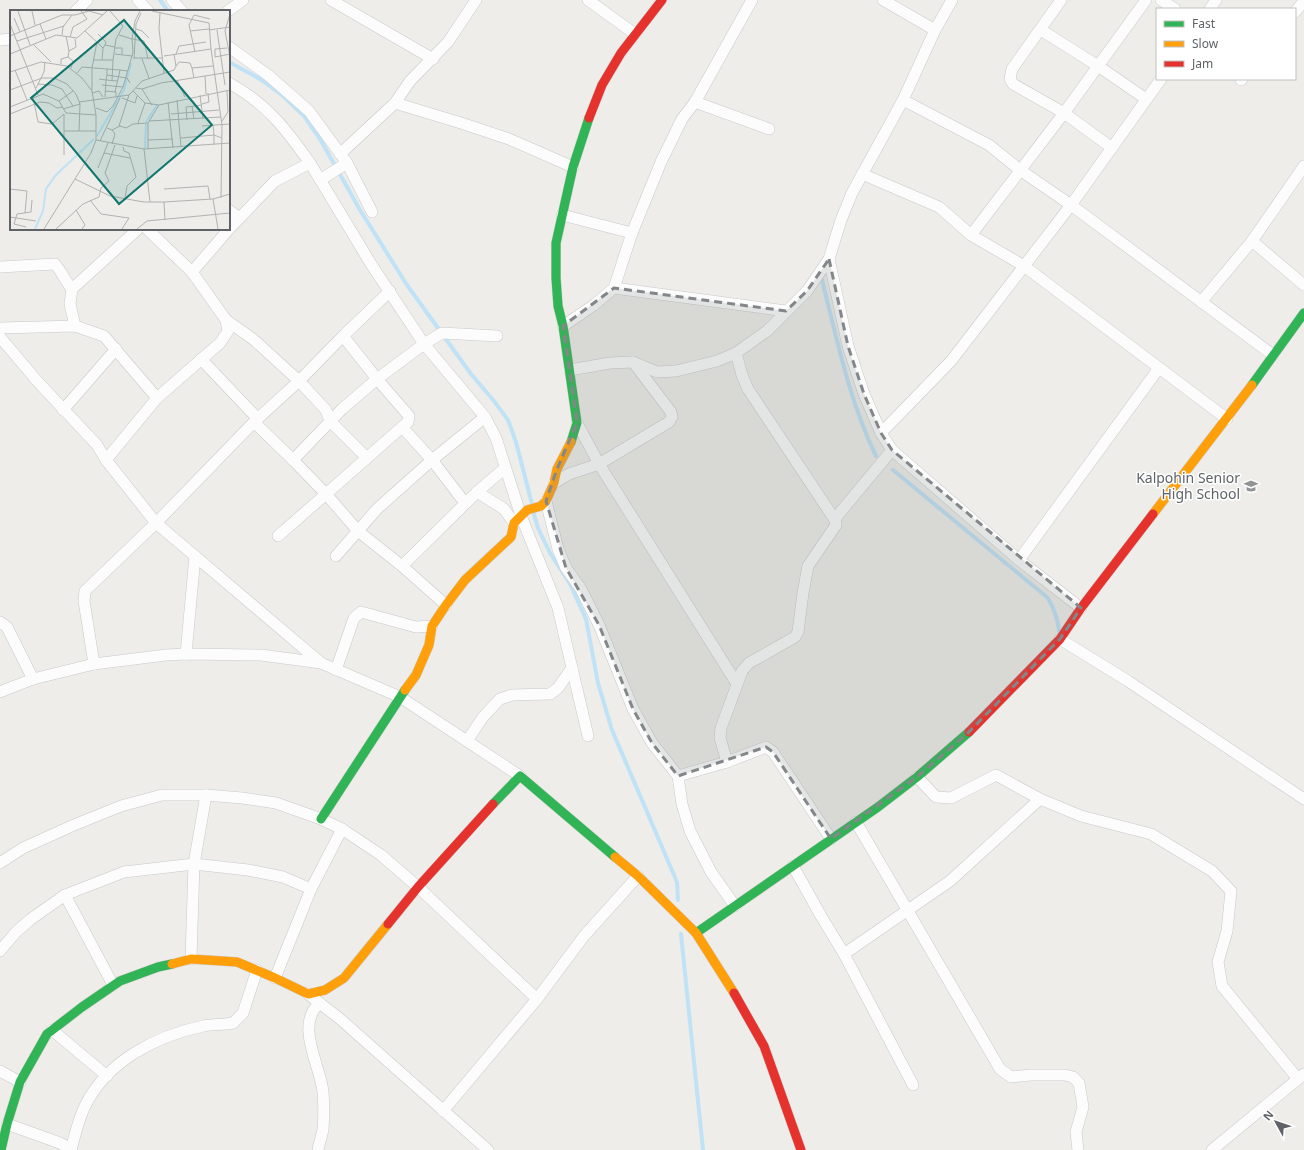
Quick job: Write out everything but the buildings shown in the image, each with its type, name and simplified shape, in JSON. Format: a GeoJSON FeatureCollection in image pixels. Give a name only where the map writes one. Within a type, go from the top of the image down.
{"type":"FeatureCollection","features":[{"type":"Feature","properties":{"kind":"street"},"geometry":{"type":"LineString","coordinates":[[77,10],[87,0]]}},
{"type":"Feature","properties":{"kind":"street"},"geometry":{"type":"LineString","coordinates":[[138,0],[147,10]]}},
{"type":"Feature","properties":{"kind":"street"},"geometry":{"type":"LineString","coordinates":[[172,0],[181,10]]}},
{"type":"Feature","properties":{"kind":"street"},"geometry":{"type":"LineString","coordinates":[[229,10],[243,0]]}},
{"type":"Feature","properties":{"kind":"street"},"geometry":{"type":"LineString","coordinates":[[331,0],[432,59]]}},
{"type":"Feature","properties":{"kind":"street"},"geometry":{"type":"LineString","coordinates":[[340,154],[395,103],[410,80],[448,42],[476,0]]}},
{"type":"Feature","properties":{"kind":"street"},"geometry":{"type":"LineString","coordinates":[[588,0],[635,34]]}},
{"type":"Feature","properties":{"kind":"street"},"geometry":{"type":"LineString","coordinates":[[662,0],[635,34],[602,85],[584,129],[573,167],[556,243],[558,306],[563,326],[578,423],[599,464],[737,684]]}},
{"type":"Feature","properties":{"kind":"street"},"geometry":{"type":"LineString","coordinates":[[563,326],[594,305],[614,288],[632,234],[661,162],[682,119],[695,102],[752,0]]}},
{"type":"Feature","properties":{"kind":"street"},"geometry":{"type":"LineString","coordinates":[[883,0],[935,30]]}},
{"type":"Feature","properties":{"kind":"street"},"geometry":{"type":"LineString","coordinates":[[570,370],[610,363],[633,362],[657,372],[676,371],[718,361],[736,353],[767,331],[807,290],[829,259],[841,220],[862,174],[902,100],[935,30],[952,0]]}},
{"type":"Feature","properties":{"kind":"street"},"geometry":{"type":"LineString","coordinates":[[1061,0],[1012,69],[1010,79],[1013,84],[1064,112],[1112,148]]}},
{"type":"Feature","properties":{"kind":"street"},"geometry":{"type":"LineString","coordinates":[[971,235],[1146,0]]}},
{"type":"Feature","properties":{"kind":"street"},"geometry":{"type":"LineString","coordinates":[[1162,0],[1174,8]]}},
{"type":"Feature","properties":{"kind":"street"},"geometry":{"type":"LineString","coordinates":[[1296,11],[1304,1]]}},
{"type":"Feature","properties":{"kind":"street"},"geometry":{"type":"LineString","coordinates":[[1041,30],[1098,66],[1146,99]]}},
{"type":"Feature","properties":{"kind":"street"},"geometry":{"type":"LineString","coordinates":[[0,40],[10,39]]}},
{"type":"Feature","properties":{"kind":"street"},"geometry":{"type":"LineString","coordinates":[[230,49],[268,74],[309,111],[340,154],[339,168],[372,212]]}},
{"type":"Feature","properties":{"kind":"street"},"geometry":{"type":"LineString","coordinates":[[881,433],[951,361],[1071,205],[1160,80]]}},
{"type":"Feature","properties":{"kind":"street"},"geometry":{"type":"LineString","coordinates":[[230,84],[246,92],[271,113],[284,127],[310,163],[371,264],[485,417],[496,438],[520,516],[558,608],[588,736]]}},
{"type":"Feature","properties":{"kind":"street"},"geometry":{"type":"LineString","coordinates":[[902,100],[989,145],[1020,170],[1071,205],[1272,356]]}},
{"type":"Feature","properties":{"kind":"street"},"geometry":{"type":"LineString","coordinates":[[695,102],[769,129]]}},
{"type":"Feature","properties":{"kind":"street"},"geometry":{"type":"LineString","coordinates":[[395,103],[509,139],[573,167]]}},
{"type":"Feature","properties":{"kind":"street"},"geometry":{"type":"LineString","coordinates":[[230,228],[274,181],[310,163]]}},
{"type":"Feature","properties":{"kind":"street"},"geometry":{"type":"LineString","coordinates":[[1201,302],[1252,241],[1304,166]]}},
{"type":"Feature","properties":{"kind":"street"},"geometry":{"type":"LineString","coordinates":[[320,180],[339,168]]}},
{"type":"Feature","properties":{"kind":"street"},"geometry":{"type":"LineString","coordinates":[[862,174],[939,207],[971,235],[1024,266],[1227,418]]}},
{"type":"Feature","properties":{"kind":"street"},"geometry":{"type":"LineString","coordinates":[[230,211],[239,218]]}},
{"type":"Feature","properties":{"kind":"street"},"geometry":{"type":"LineString","coordinates":[[562,215],[632,234]]}},
{"type":"Feature","properties":{"kind":"street"},"geometry":{"type":"LineString","coordinates":[[75,326],[70,304],[72,289],[137,230]]}},
{"type":"Feature","properties":{"kind":"street"},"geometry":{"type":"LineString","coordinates":[[150,230],[192,272],[226,320],[253,339],[299,381],[326,410],[330,421],[367,458]]}},
{"type":"Feature","properties":{"kind":"street"},"geometry":{"type":"LineString","coordinates":[[192,272],[228,230]]}},
{"type":"Feature","properties":{"kind":"street"},"geometry":{"type":"LineString","coordinates":[[1252,241],[1304,285]]}},
{"type":"Feature","properties":{"kind":"street"},"geometry":{"type":"LineString","coordinates":[[829,259],[848,346],[864,394],[881,433],[892,450],[1019,560],[1081,608]]}},
{"type":"Feature","properties":{"kind":"street"},"geometry":{"type":"LineString","coordinates":[[0,267],[55,264],[61,272],[64,280],[72,289]]}},
{"type":"Feature","properties":{"kind":"street"},"geometry":{"type":"LineString","coordinates":[[614,288],[786,311]]}},
{"type":"Feature","properties":{"kind":"street"},"geometry":{"type":"LineString","coordinates":[[94,664],[84,601],[85,591],[390,290]]}},
{"type":"Feature","properties":{"kind":"street"},"geometry":{"type":"LineString","coordinates":[[696,933],[856,822],[917,777],[967,734],[1060,639],[1081,608],[1227,418],[1304,313]]}},
{"type":"Feature","properties":{"kind":"street"},"geometry":{"type":"LineString","coordinates":[[106,460],[157,398],[220,343],[228,331],[226,320]]}},
{"type":"Feature","properties":{"kind":"street"},"geometry":{"type":"LineString","coordinates":[[0,328],[75,326],[104,336],[157,398]]}},
{"type":"Feature","properties":{"kind":"street"},"geometry":{"type":"LineString","coordinates":[[293,460],[330,421],[377,379],[428,341],[442,333],[497,336]]}},
{"type":"Feature","properties":{"kind":"street"},"geometry":{"type":"LineString","coordinates":[[278,536],[408,422],[409,416],[343,336]]}},
{"type":"Feature","properties":{"kind":"street"},"geometry":{"type":"LineString","coordinates":[[0,337],[64,410],[98,446],[106,460],[156,522],[194,556],[321,663],[400,697],[520,776],[638,876],[696,933],[724,974],[764,1046],[801,1150]]}},
{"type":"Feature","properties":{"kind":"street"},"geometry":{"type":"LineString","coordinates":[[64,410],[116,349]]}},
{"type":"Feature","properties":{"kind":"street"},"geometry":{"type":"LineString","coordinates":[[736,353],[742,375],[748,389],[835,520]]}},
{"type":"Feature","properties":{"kind":"street"},"geometry":{"type":"LineString","coordinates":[[201,359],[256,421],[326,494],[358,531],[402,566],[446,605]]}},
{"type":"Feature","properties":{"kind":"street"},"geometry":{"type":"LineString","coordinates":[[554,482],[568,474],[599,464],[669,422],[672,417],[671,412],[633,362]]}},
{"type":"Feature","properties":{"kind":"street"},"geometry":{"type":"LineString","coordinates":[[1019,560],[1159,368]]}},
{"type":"Feature","properties":{"kind":"street"},"geometry":{"type":"LineString","coordinates":[[336,556],[378,508],[432,460],[485,417]]}},
{"type":"Feature","properties":{"kind":"street"},"geometry":{"type":"LineString","coordinates":[[321,819],[400,697],[416,675],[429,645],[432,626],[446,605],[465,580],[511,537],[520,516],[543,504],[554,482],[556,468],[572,439],[578,423]]}},
{"type":"Feature","properties":{"kind":"street"},"geometry":{"type":"LineString","coordinates":[[402,427],[432,460],[466,503]]}},
{"type":"Feature","properties":{"kind":"street"},"geometry":{"type":"LineString","coordinates":[[727,762],[720,738],[721,728],[742,671],[749,663],[795,637],[798,632],[802,593],[808,566],[836,524],[835,520],[838,515],[892,450]]}},
{"type":"Feature","properties":{"kind":"street"},"geometry":{"type":"LineString","coordinates":[[402,566],[477,492],[505,468]]}},
{"type":"Feature","properties":{"kind":"street"},"geometry":{"type":"LineString","coordinates":[[477,492],[504,509],[520,516]]}},
{"type":"Feature","properties":{"kind":"street"},"geometry":{"type":"LineString","coordinates":[[543,504],[558,550],[566,568],[580,589],[599,625],[634,709],[652,743],[678,776],[682,804],[690,831],[711,872],[735,906]]}},
{"type":"Feature","properties":{"kind":"street"},"geometry":{"type":"LineString","coordinates":[[186,654],[194,556]]}},
{"type":"Feature","properties":{"kind":"street"},"geometry":{"type":"LineString","coordinates":[[336,670],[354,618],[362,612],[416,627],[432,626]]}},
{"type":"Feature","properties":{"kind":"street"},"geometry":{"type":"LineString","coordinates":[[0,622],[7,626],[33,679]]}},
{"type":"Feature","properties":{"kind":"street"},"geometry":{"type":"LineString","coordinates":[[1060,639],[1128,681],[1304,799]]}},
{"type":"Feature","properties":{"kind":"street"},"geometry":{"type":"LineString","coordinates":[[0,692],[33,679],[94,664],[186,654],[261,655],[321,663]]}},
{"type":"Feature","properties":{"kind":"street"},"geometry":{"type":"LineString","coordinates":[[467,741],[483,717],[500,699],[512,695],[550,694],[558,688],[572,668]]}},
{"type":"Feature","properties":{"kind":"street"},"geometry":{"type":"LineString","coordinates":[[678,776],[727,762],[766,748],[773,752],[831,839]]}},
{"type":"Feature","properties":{"kind":"street"},"geometry":{"type":"LineString","coordinates":[[917,777],[936,797],[950,798],[996,775],[1040,799],[1081,816],[1151,834],[1212,871],[1231,891],[1227,931],[1218,962],[1222,986],[1301,1076],[1212,1150]]}},
{"type":"Feature","properties":{"kind":"street"},"geometry":{"type":"LineString","coordinates":[[308,994],[326,990],[344,978],[418,887],[520,776]]}},
{"type":"Feature","properties":{"kind":"street"},"geometry":{"type":"LineString","coordinates":[[0,863],[29,845],[74,825],[121,806],[162,795],[206,795],[276,803],[321,819],[342,829],[381,855],[418,887],[537,999]]}},
{"type":"Feature","properties":{"kind":"street"},"geometry":{"type":"LineString","coordinates":[[191,959],[194,864],[206,795]]}},
{"type":"Feature","properties":{"kind":"street"},"geometry":{"type":"LineString","coordinates":[[844,954],[950,881],[1040,799]]}},
{"type":"Feature","properties":{"kind":"street"},"geometry":{"type":"LineString","coordinates":[[856,822],[1000,1069],[1011,1077],[1030,1075],[1065,1075],[1073,1077],[1079,1083],[1084,1107],[1076,1132],[1078,1150]]}},
{"type":"Feature","properties":{"kind":"street"},"geometry":{"type":"LineString","coordinates":[[275,978],[311,889],[342,829]]}},
{"type":"Feature","properties":{"kind":"street"},"geometry":{"type":"LineString","coordinates":[[0,952],[16,932],[31,919],[65,895],[124,872],[194,864],[248,870],[283,877],[311,889]]}},
{"type":"Feature","properties":{"kind":"street"},"geometry":{"type":"LineString","coordinates":[[793,866],[844,954],[913,1086]]}},
{"type":"Feature","properties":{"kind":"street"},"geometry":{"type":"LineString","coordinates":[[443,1111],[537,999],[584,936],[638,876]]}},
{"type":"Feature","properties":{"kind":"street"},"geometry":{"type":"LineString","coordinates":[[65,895],[113,986]]}},
{"type":"Feature","properties":{"kind":"street"},"geometry":{"type":"LineString","coordinates":[[1,1150],[7,1124],[20,1082],[47,1034],[82,1006],[120,981],[158,966],[191,959],[236,962],[275,978],[308,994],[339,1018],[488,1150]]}},
{"type":"Feature","properties":{"kind":"street"},"geometry":{"type":"LineString","coordinates":[[7,1124],[60,1143],[71,1150],[77,1126],[85,1106],[98,1085],[107,1076],[144,1046],[178,1033],[204,1026],[233,1023],[243,1013],[257,970]]}},
{"type":"Feature","properties":{"kind":"street"},"geometry":{"type":"LineString","coordinates":[[318,1150],[323,1129],[323,1092],[312,1054],[309,1026],[310,1017],[314,1007],[320,1003]]}},
{"type":"Feature","properties":{"kind":"street"},"geometry":{"type":"LineString","coordinates":[[52,1030],[107,1076]]}},
{"type":"Feature","properties":{"kind":"street"},"geometry":{"type":"LineString","coordinates":[[0,1071],[20,1082]]}},
{"type":"Feature","properties":{"kind":"highlighted area"},"geometry":{"type":"Polygon","coordinates":[[[829,259],[848,346],[864,394],[881,433],[892,450],[1081,608],[1060,639],[967,734],[917,777],[831,839],[773,752],[766,747],[678,776],[652,743],[633,709],[599,625],[566,568],[546,501],[557,469],[577,423],[563,326],[614,288],[786,311],[807,291],[829,259]]]}},
{"type":"Feature","properties":{"kind":"waterway"},"geometry":{"type":"LineString","coordinates":[[160,0],[167,10]]}},
{"type":"Feature","properties":{"kind":"waterway"},"geometry":{"type":"LineString","coordinates":[[230,63],[260,79],[282,95],[304,116],[320,139],[360,210],[407,285],[471,374],[508,420],[516,442],[532,504]]}},
{"type":"Feature","properties":{"kind":"waterway"},"geometry":{"type":"LineString","coordinates":[[821,276],[838,344],[858,413],[876,456]]}},
{"type":"Feature","properties":{"kind":"waterway"},"geometry":{"type":"LineString","coordinates":[[893,470],[1048,598],[1058,622],[1059,631]]}},
{"type":"Feature","properties":{"kind":"waterway"},"geometry":{"type":"LineString","coordinates":[[533,511],[538,528],[550,553],[570,584],[586,619],[598,683],[612,730],[677,882],[678,900]]}},
{"type":"Feature","properties":{"kind":"waterway"},"geometry":{"type":"LineString","coordinates":[[681,934],[703,1150]]}},
{"type":"Feature","properties":{"kind":"traffic: fast"},"geometry":{"type":"LineString","coordinates":[[571,442],[577,423],[563,326],[558,306],[556,243],[573,167],[589,118]]}},
{"type":"Feature","properties":{"kind":"traffic: fast"},"geometry":{"type":"LineString","coordinates":[[1252,385],[1304,313]]}},
{"type":"Feature","properties":{"kind":"traffic: fast"},"geometry":{"type":"LineString","coordinates":[[321,819],[405,690]]}},
{"type":"Feature","properties":{"kind":"traffic: fast"},"geometry":{"type":"LineString","coordinates":[[696,933],[878,807],[917,777],[969,732]]}},
{"type":"Feature","properties":{"kind":"traffic: fast"},"geometry":{"type":"LineString","coordinates":[[493,804],[520,776],[615,857]]}},
{"type":"Feature","properties":{"kind":"traffic: fast"},"geometry":{"type":"LineString","coordinates":[[1,1150],[7,1124],[20,1082],[47,1034],[82,1007],[120,981],[158,967],[172,964]]}},
{"type":"Feature","properties":{"kind":"traffic: slow"},"geometry":{"type":"LineString","coordinates":[[1153,514],[1252,385]]}},
{"type":"Feature","properties":{"kind":"traffic: slow"},"geometry":{"type":"LineString","coordinates":[[405,690],[416,675],[429,645],[432,626],[446,605],[465,580],[511,537],[514,523],[527,510],[541,506],[546,501],[554,483],[557,469],[571,442]]}},
{"type":"Feature","properties":{"kind":"traffic: slow"},"geometry":{"type":"LineString","coordinates":[[615,857],[638,876],[696,933],[734,993]]}},
{"type":"Feature","properties":{"kind":"traffic: slow"},"geometry":{"type":"LineString","coordinates":[[172,964],[191,959],[237,962],[308,994],[325,990],[344,978],[388,924]]}},
{"type":"Feature","properties":{"kind":"traffic: jam"},"geometry":{"type":"LineString","coordinates":[[589,118],[602,85],[621,53],[662,0]]}},
{"type":"Feature","properties":{"kind":"traffic: jam"},"geometry":{"type":"LineString","coordinates":[[969,732],[1060,639],[1081,608],[1153,514]]}},
{"type":"Feature","properties":{"kind":"traffic: jam"},"geometry":{"type":"LineString","coordinates":[[388,924],[418,887],[493,804]]}},
{"type":"Feature","properties":{"kind":"traffic: jam"},"geometry":{"type":"LineString","coordinates":[[734,993],[764,1046],[801,1150]]}},
{"type":"Feature","properties":{"kind":"place","name":"Kalpohin Senior High School"},"geometry":{"type":"Point","coordinates":[1251,486]}}]}
